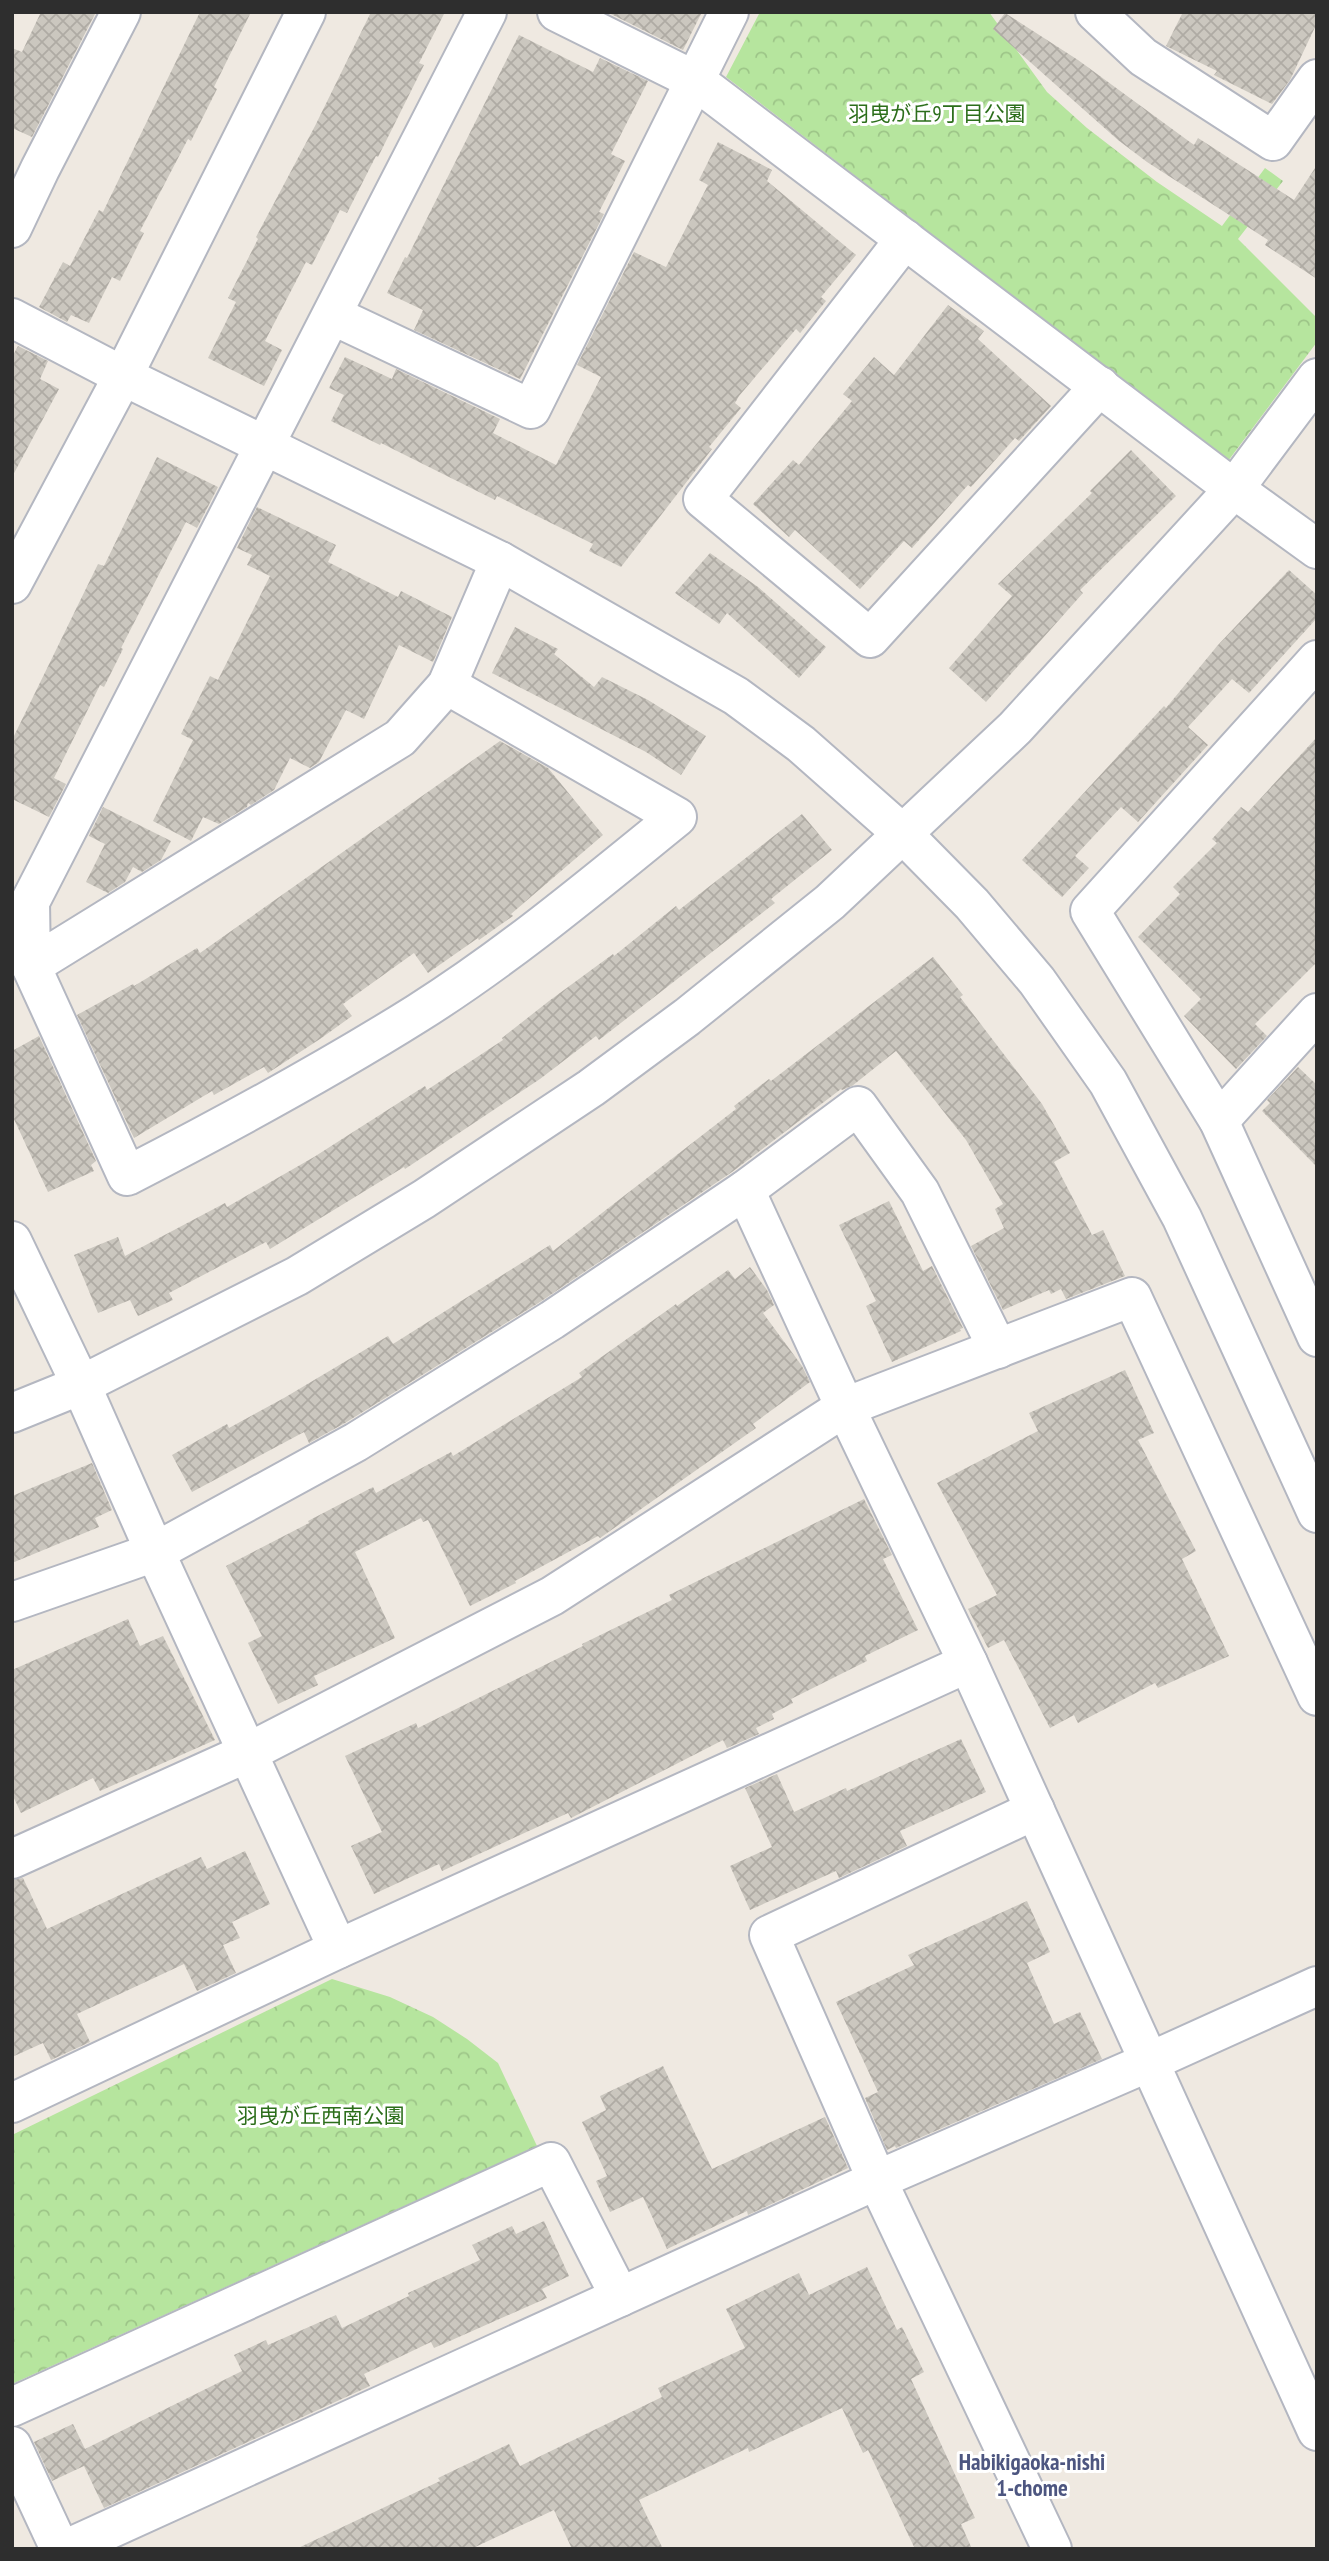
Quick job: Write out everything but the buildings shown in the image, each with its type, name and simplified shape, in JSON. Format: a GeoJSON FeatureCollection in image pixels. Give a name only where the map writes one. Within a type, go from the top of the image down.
{"type":"FeatureCollection","features":[{"type":"Feature","properties":{"kind":"street"},"geometry":{"type":"LineString","coordinates":[[12,228],[26,162],[121,12]]}},
{"type":"Feature","properties":{"kind":"street"},"geometry":{"type":"LineString","coordinates":[[12,584],[123,376],[306,12]]}},
{"type":"Feature","properties":{"kind":"street"},"geometry":{"type":"LineString","coordinates":[[447,685],[677,817],[544,924],[420,1011],[262,1105],[127,1176],[31,966],[30,902],[487,12]]}},
{"type":"Feature","properties":{"kind":"street"},"geometry":{"type":"LineString","coordinates":[[557,12],[696,81],[1317,549]]}},
{"type":"Feature","properties":{"kind":"street"},"geometry":{"type":"LineString","coordinates":[[332,315],[531,409],[729,12]]}},
{"type":"Feature","properties":{"kind":"street"},"geometry":{"type":"LineString","coordinates":[[1095,12],[1143,57],[1273,141],[1317,79]]}},
{"type":"Feature","properties":{"kind":"street"},"geometry":{"type":"LineString","coordinates":[[905,239],[703,499],[870,638],[1100,386]]}},
{"type":"Feature","properties":{"kind":"street"},"geometry":{"type":"LineString","coordinates":[[12,318],[123,376],[500,561],[736,696],[802,744],[904,835],[972,904],[1029,972],[1108,1082],[1182,1219],[1317,1513]]}},
{"type":"Feature","properties":{"kind":"street"},"geometry":{"type":"LineString","coordinates":[[12,1413],[81,1385],[297,1276],[424,1199],[591,1088],[687,1017],[820,910],[904,835],[1015,728],[1234,489],[1317,378]]}},
{"type":"Feature","properties":{"kind":"street"},"geometry":{"type":"LineString","coordinates":[[31,966],[400,738],[447,685],[500,561]]}},
{"type":"Feature","properties":{"kind":"street"},"geometry":{"type":"LineString","coordinates":[[1317,660],[1090,911],[1219,1121],[1317,1337]]}},
{"type":"Feature","properties":{"kind":"street"},"geometry":{"type":"LineString","coordinates":[[1219,1121],[1317,1013]]}},
{"type":"Feature","properties":{"kind":"street"},"geometry":{"type":"LineString","coordinates":[[12,1602],[155,1552],[356,1442],[552,1320],[745,1190],[858,1107],[920,1192],[998,1349]]}},
{"type":"Feature","properties":{"kind":"street"},"geometry":{"type":"LineString","coordinates":[[745,1190],[968,1663],[1317,2431]]}},
{"type":"Feature","properties":{"kind":"street"},"geometry":{"type":"LineString","coordinates":[[15,1254],[81,1385],[338,1949]]}},
{"type":"Feature","properties":{"kind":"street"},"geometry":{"type":"LineString","coordinates":[[12,1859],[249,1752],[552,1596],[845,1407],[1132,1297],[1315,1688]]}},
{"type":"Feature","properties":{"kind":"street"},"geometry":{"type":"LineString","coordinates":[[12,2103],[338,1949],[968,1663]]}},
{"type":"Feature","properties":{"kind":"street"},"geometry":{"type":"LineString","coordinates":[[1035,1810],[769,1935],[877,2180],[1052,2549]]}},
{"type":"Feature","properties":{"kind":"street"},"geometry":{"type":"LineString","coordinates":[[66,2549],[877,2180],[1317,1986]]}},
{"type":"Feature","properties":{"kind":"street"},"geometry":{"type":"LineString","coordinates":[[12,2407],[551,2162],[620,2297]]}},
{"type":"Feature","properties":{"kind":"street"},"geometry":{"type":"LineString","coordinates":[[12,2446],[60,2549]]}},
{"type":"Feature","properties":{"kind":"green space","name":"羽曳が丘9丁目公園"},"geometry":{"type":"Polygon","coordinates":[[[760,12],[989,12],[1047,92],[1087,128],[1157,182],[1222,226],[1265,168],[1283,181],[1238,239],[1317,318],[1317,342],[1228,461],[726,77],[760,12]]]}},
{"type":"Feature","properties":{"kind":"green space","name":"羽曳が丘西南公園"},"geometry":{"type":"Polygon","coordinates":[[[332,1979],[390,1997],[433,2017],[498,2063],[537,2146],[12,2384],[12,2135],[332,1979]]]}},
{"type":"Feature","properties":{"kind":"district","name":"Habikigaoka-nishi 1-chome"},"geometry":{"type":"Point","coordinates":[1032,2474]}}]}
